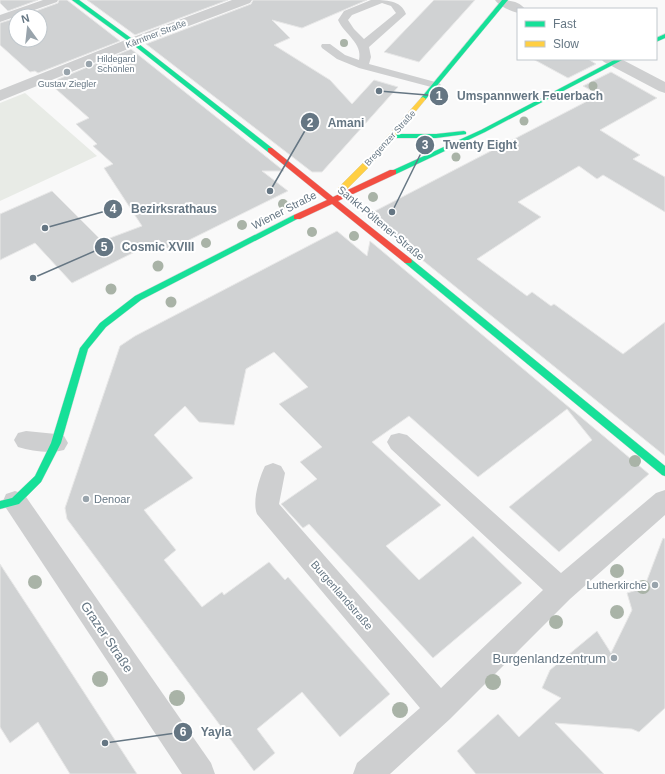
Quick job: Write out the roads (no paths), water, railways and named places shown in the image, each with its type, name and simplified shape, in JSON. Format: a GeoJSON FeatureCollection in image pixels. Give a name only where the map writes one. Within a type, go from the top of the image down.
{"type":"FeatureCollection","features":[{"type":"Feature","properties":{"kind":"street","name":"Sankt-Pöltener-Straße"},"geometry":{"type":"LineString","coordinates":[[75,0],[133,42],[333,199],[665,472]]}},
{"type":"Feature","properties":{"kind":"street","name":"Kärntner Straße"},"geometry":{"type":"LineString","coordinates":[[0,96],[133,42],[245,0]]}},
{"type":"Feature","properties":{"kind":"street"},"geometry":{"type":"LineString","coordinates":[[504,0],[517,8]]}},
{"type":"Feature","properties":{"kind":"street","name":"Bregenzer Straße"},"geometry":{"type":"LineString","coordinates":[[333,199],[391,136],[435,85],[504,0]]}},
{"type":"Feature","properties":{"kind":"street"},"geometry":{"type":"LineString","coordinates":[[615,60],[665,88]]}},
{"type":"Feature","properties":{"kind":"street","name":"Wiener Straße"},"geometry":{"type":"LineString","coordinates":[[7,503],[38,479],[56,443],[84,348],[103,325],[138,298],[333,199],[483,131],[615,60]]}},
{"type":"Feature","properties":{"kind":"street","name":"Wiener Straße"},"geometry":{"type":"LineString","coordinates":[[391,136],[436,136],[483,131]]}},
{"type":"Feature","properties":{"kind":"street"},"geometry":{"type":"LineString","coordinates":[[26,440],[56,443]]}},
{"type":"Feature","properties":{"kind":"street"},"geometry":{"type":"LineString","coordinates":[[399,442],[561,590]]}},
{"type":"Feature","properties":{"kind":"street","name":"Burgenlandstraße"},"geometry":{"type":"LineString","coordinates":[[274,473],[266,507],[440,709]]}},
{"type":"Feature","properties":{"kind":"street"},"geometry":{"type":"LineString","coordinates":[[368,774],[440,709],[561,590],[665,500]]}},
{"type":"Feature","properties":{"kind":"street","name":"Grazer Straße"},"geometry":{"type":"LineString","coordinates":[[7,503],[200,774]]}},
{"type":"Feature","properties":{"kind":"lane"},"geometry":{"type":"LineString","coordinates":[[0,19],[53,0]]}},
{"type":"Feature","properties":{"kind":"lane"},"geometry":{"type":"LineString","coordinates":[[363,66],[366,56],[364,45],[343,20],[348,13],[382,0],[393,2],[400,8],[401,14],[364,45]]}},
{"type":"Feature","properties":{"kind":"lane"},"geometry":{"type":"LineString","coordinates":[[326,46],[341,57],[363,66],[435,85]]}},
{"type":"Feature","properties":{"kind":"place","name":"Hildegard Schönlen"},"geometry":{"type":"Point","coordinates":[89,64]}},
{"type":"Feature","properties":{"kind":"place","name":"Gustav Ziegler"},"geometry":{"type":"Point","coordinates":[67,72]}},
{"type":"Feature","properties":{"kind":"place","name":"Umspannwerk Feuerbach"},"geometry":{"type":"Point","coordinates":[379,91]}},
{"type":"Feature","properties":{"kind":"place","name":"Amani"},"geometry":{"type":"Point","coordinates":[270,191]}},
{"type":"Feature","properties":{"kind":"place","name":"Twenty Eight"},"geometry":{"type":"Point","coordinates":[392,212]}},
{"type":"Feature","properties":{"kind":"place","name":"Bezirksrathaus"},"geometry":{"type":"Point","coordinates":[45,228]}},
{"type":"Feature","properties":{"kind":"place","name":"Cosmic XVIII"},"geometry":{"type":"Point","coordinates":[33,278]}},
{"type":"Feature","properties":{"kind":"place","name":"Denoar"},"geometry":{"type":"Point","coordinates":[86,499]}},
{"type":"Feature","properties":{"kind":"place","name":"Lutherkirche"},"geometry":{"type":"Point","coordinates":[655,585]}},
{"type":"Feature","properties":{"kind":"place","name":"Burgenlandzentrum"},"geometry":{"type":"Point","coordinates":[614,658]}},
{"type":"Feature","properties":{"kind":"place","name":"Yayla"},"geometry":{"type":"Point","coordinates":[105,743]}}]}
